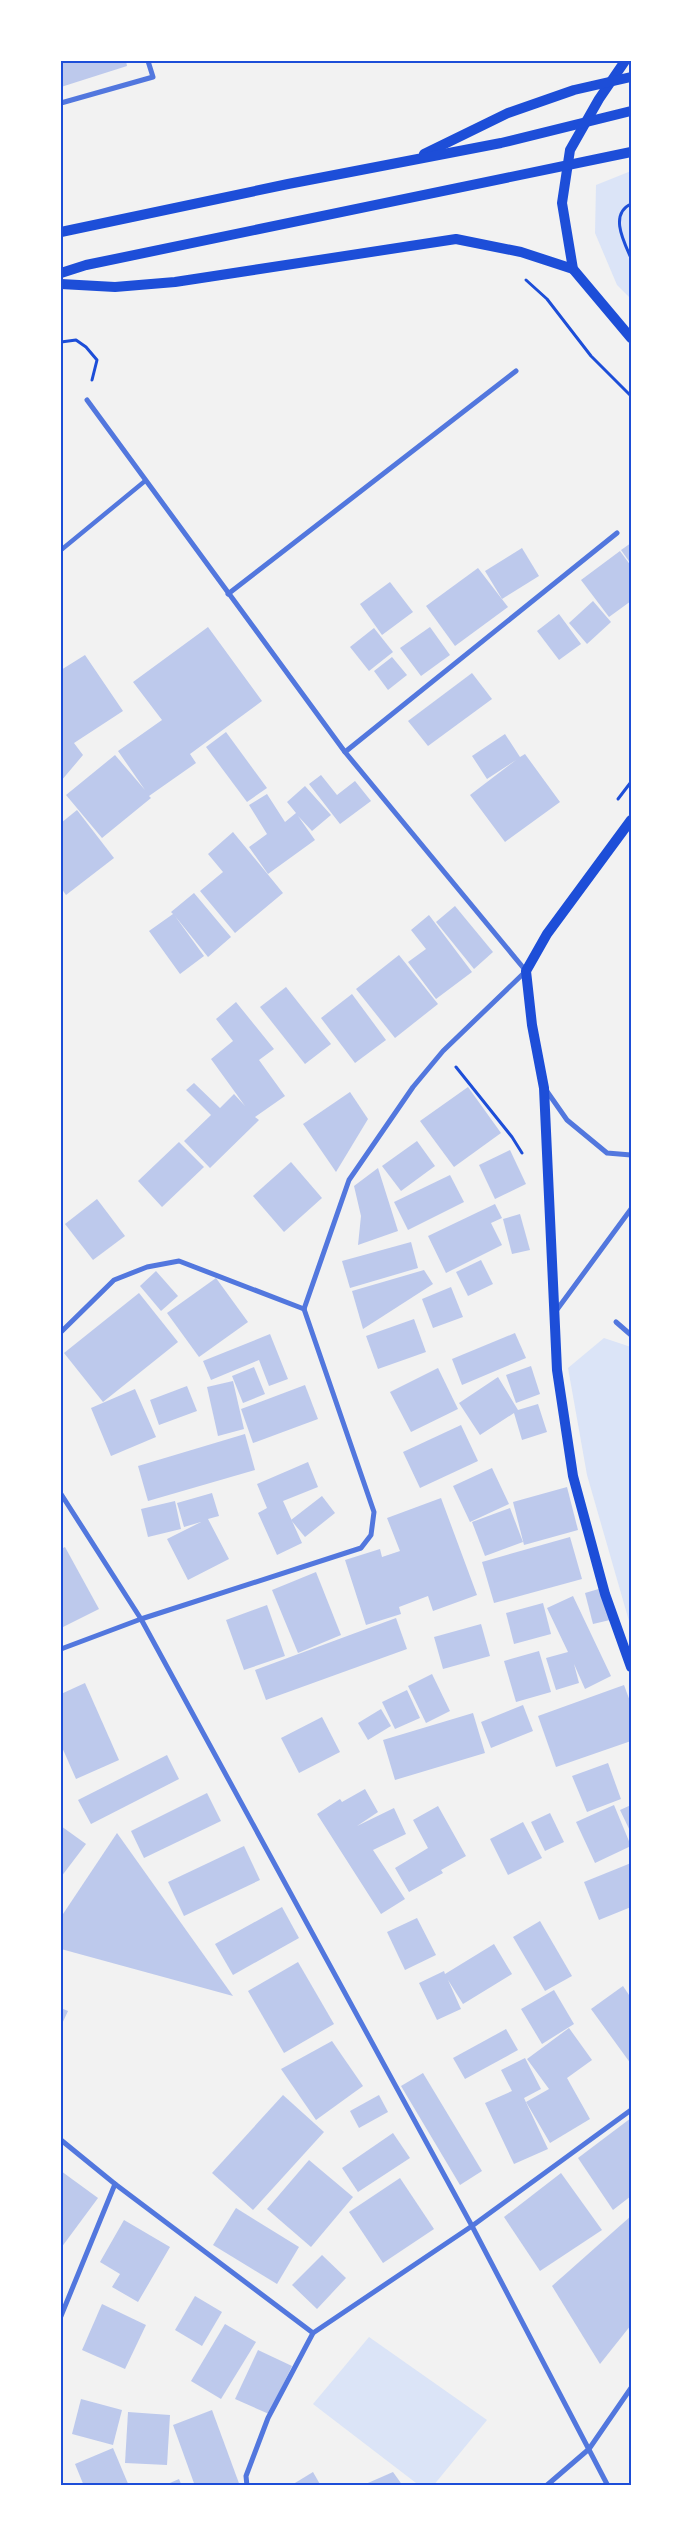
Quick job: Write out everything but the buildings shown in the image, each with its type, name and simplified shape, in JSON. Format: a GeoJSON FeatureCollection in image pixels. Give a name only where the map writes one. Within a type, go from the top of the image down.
{"type":"FeatureCollection","features":[{"type":"Feature","properties":{"kind":"main road"},"geometry":{"type":"LineString","coordinates":[[625,61],[599,99],[570,150],[562,203],[573,269],[631,338]]}},
{"type":"Feature","properties":{"kind":"main road"},"geometry":{"type":"LineString","coordinates":[[412,160],[508,113],[574,90],[631,78]]}},
{"type":"Feature","properties":{"kind":"main road"},"geometry":{"type":"LineString","coordinates":[[61,232],[288,184],[501,143],[631,111]]}},
{"type":"Feature","properties":{"kind":"main road"},"geometry":{"type":"LineString","coordinates":[[61,273],[86,265],[631,152]]}},
{"type":"Feature","properties":{"kind":"main road"},"geometry":{"type":"LineString","coordinates":[[61,284],[115,286],[174,282],[456,238],[521,252],[573,269]]}},
{"type":"Feature","properties":{"kind":"main road"},"geometry":{"type":"LineString","coordinates":[[631,820],[547,934],[526,971],[532,1025],[544,1088],[547,1197],[557,1370],[573,1476],[605,1594],[631,1667]]}},
{"type":"Feature","properties":{"kind":"street"},"geometry":{"type":"LineString","coordinates":[[61,103],[153,77],[148,61]]}},
{"type":"Feature","properties":{"kind":"street"},"geometry":{"type":"LineString","coordinates":[[228,594],[516,371]]}},
{"type":"Feature","properties":{"kind":"street"},"geometry":{"type":"LineString","coordinates":[[61,1649],[141,1619],[361,1548],[371,1535],[374,1512],[304,1309],[349,1180],[413,1087],[443,1051],[526,971],[345,752],[144,481],[87,400]]}},
{"type":"Feature","properties":{"kind":"street"},"geometry":{"type":"LineString","coordinates":[[61,550],[144,481]]}},
{"type":"Feature","properties":{"kind":"street"},"geometry":{"type":"LineString","coordinates":[[345,752],[617,533]]}},
{"type":"Feature","properties":{"kind":"street"},"geometry":{"type":"LineString","coordinates":[[544,1088],[568,1120],[607,1153],[631,1155]]}},
{"type":"Feature","properties":{"kind":"street"},"geometry":{"type":"LineString","coordinates":[[555,1313],[631,1209]]}},
{"type":"Feature","properties":{"kind":"street"},"geometry":{"type":"LineString","coordinates":[[61,1332],[114,1280],[147,1267],[179,1261],[304,1309]]}},
{"type":"Feature","properties":{"kind":"street"},"geometry":{"type":"LineString","coordinates":[[616,1322],[631,1335]]}},
{"type":"Feature","properties":{"kind":"street"},"geometry":{"type":"LineString","coordinates":[[61,1494],[141,1619],[472,2226],[608,2486]]}},
{"type":"Feature","properties":{"kind":"street"},"geometry":{"type":"LineString","coordinates":[[247,2486],[246,2476],[268,2418],[313,2333],[472,2226],[631,2110]]}},
{"type":"Feature","properties":{"kind":"street"},"geometry":{"type":"LineString","coordinates":[[61,2140],[115,2184],[313,2333]]}},
{"type":"Feature","properties":{"kind":"street"},"geometry":{"type":"LineString","coordinates":[[61,2316],[115,2184]]}},
{"type":"Feature","properties":{"kind":"street"},"geometry":{"type":"LineString","coordinates":[[546,2486],[589,2449],[631,2388]]}},
{"type":"Feature","properties":{"kind":"path"},"geometry":{"type":"LineString","coordinates":[[631,204],[626,206],[619,218],[620,232],[631,258]]}},
{"type":"Feature","properties":{"kind":"path"},"geometry":{"type":"LineString","coordinates":[[519,275],[547,300],[591,356],[631,396]]}},
{"type":"Feature","properties":{"kind":"path"},"geometry":{"type":"LineString","coordinates":[[61,342],[76,340],[86,347],[97,360]]}},
{"type":"Feature","properties":{"kind":"path"},"geometry":{"type":"LineString","coordinates":[[443,1051],[512,1137],[522,1154]]}},
{"type":"Feature","properties":{"kind":"shaded area"},"geometry":{"type":"Polygon","coordinates":[[[631,171],[631,299],[617,285],[595,233],[596,185],[631,171]]]}},
{"type":"Feature","properties":{"kind":"shaded area"},"geometry":{"type":"Polygon","coordinates":[[[604,1338],[631,1347],[631,1628],[587,1475],[568,1368],[604,1338]]]}},
{"type":"Feature","properties":{"kind":"shaded area"},"geometry":{"type":"Polygon","coordinates":[[[369,2337],[487,2420],[433,2486],[420,2486],[313,2404],[369,2337]]]}}]}
